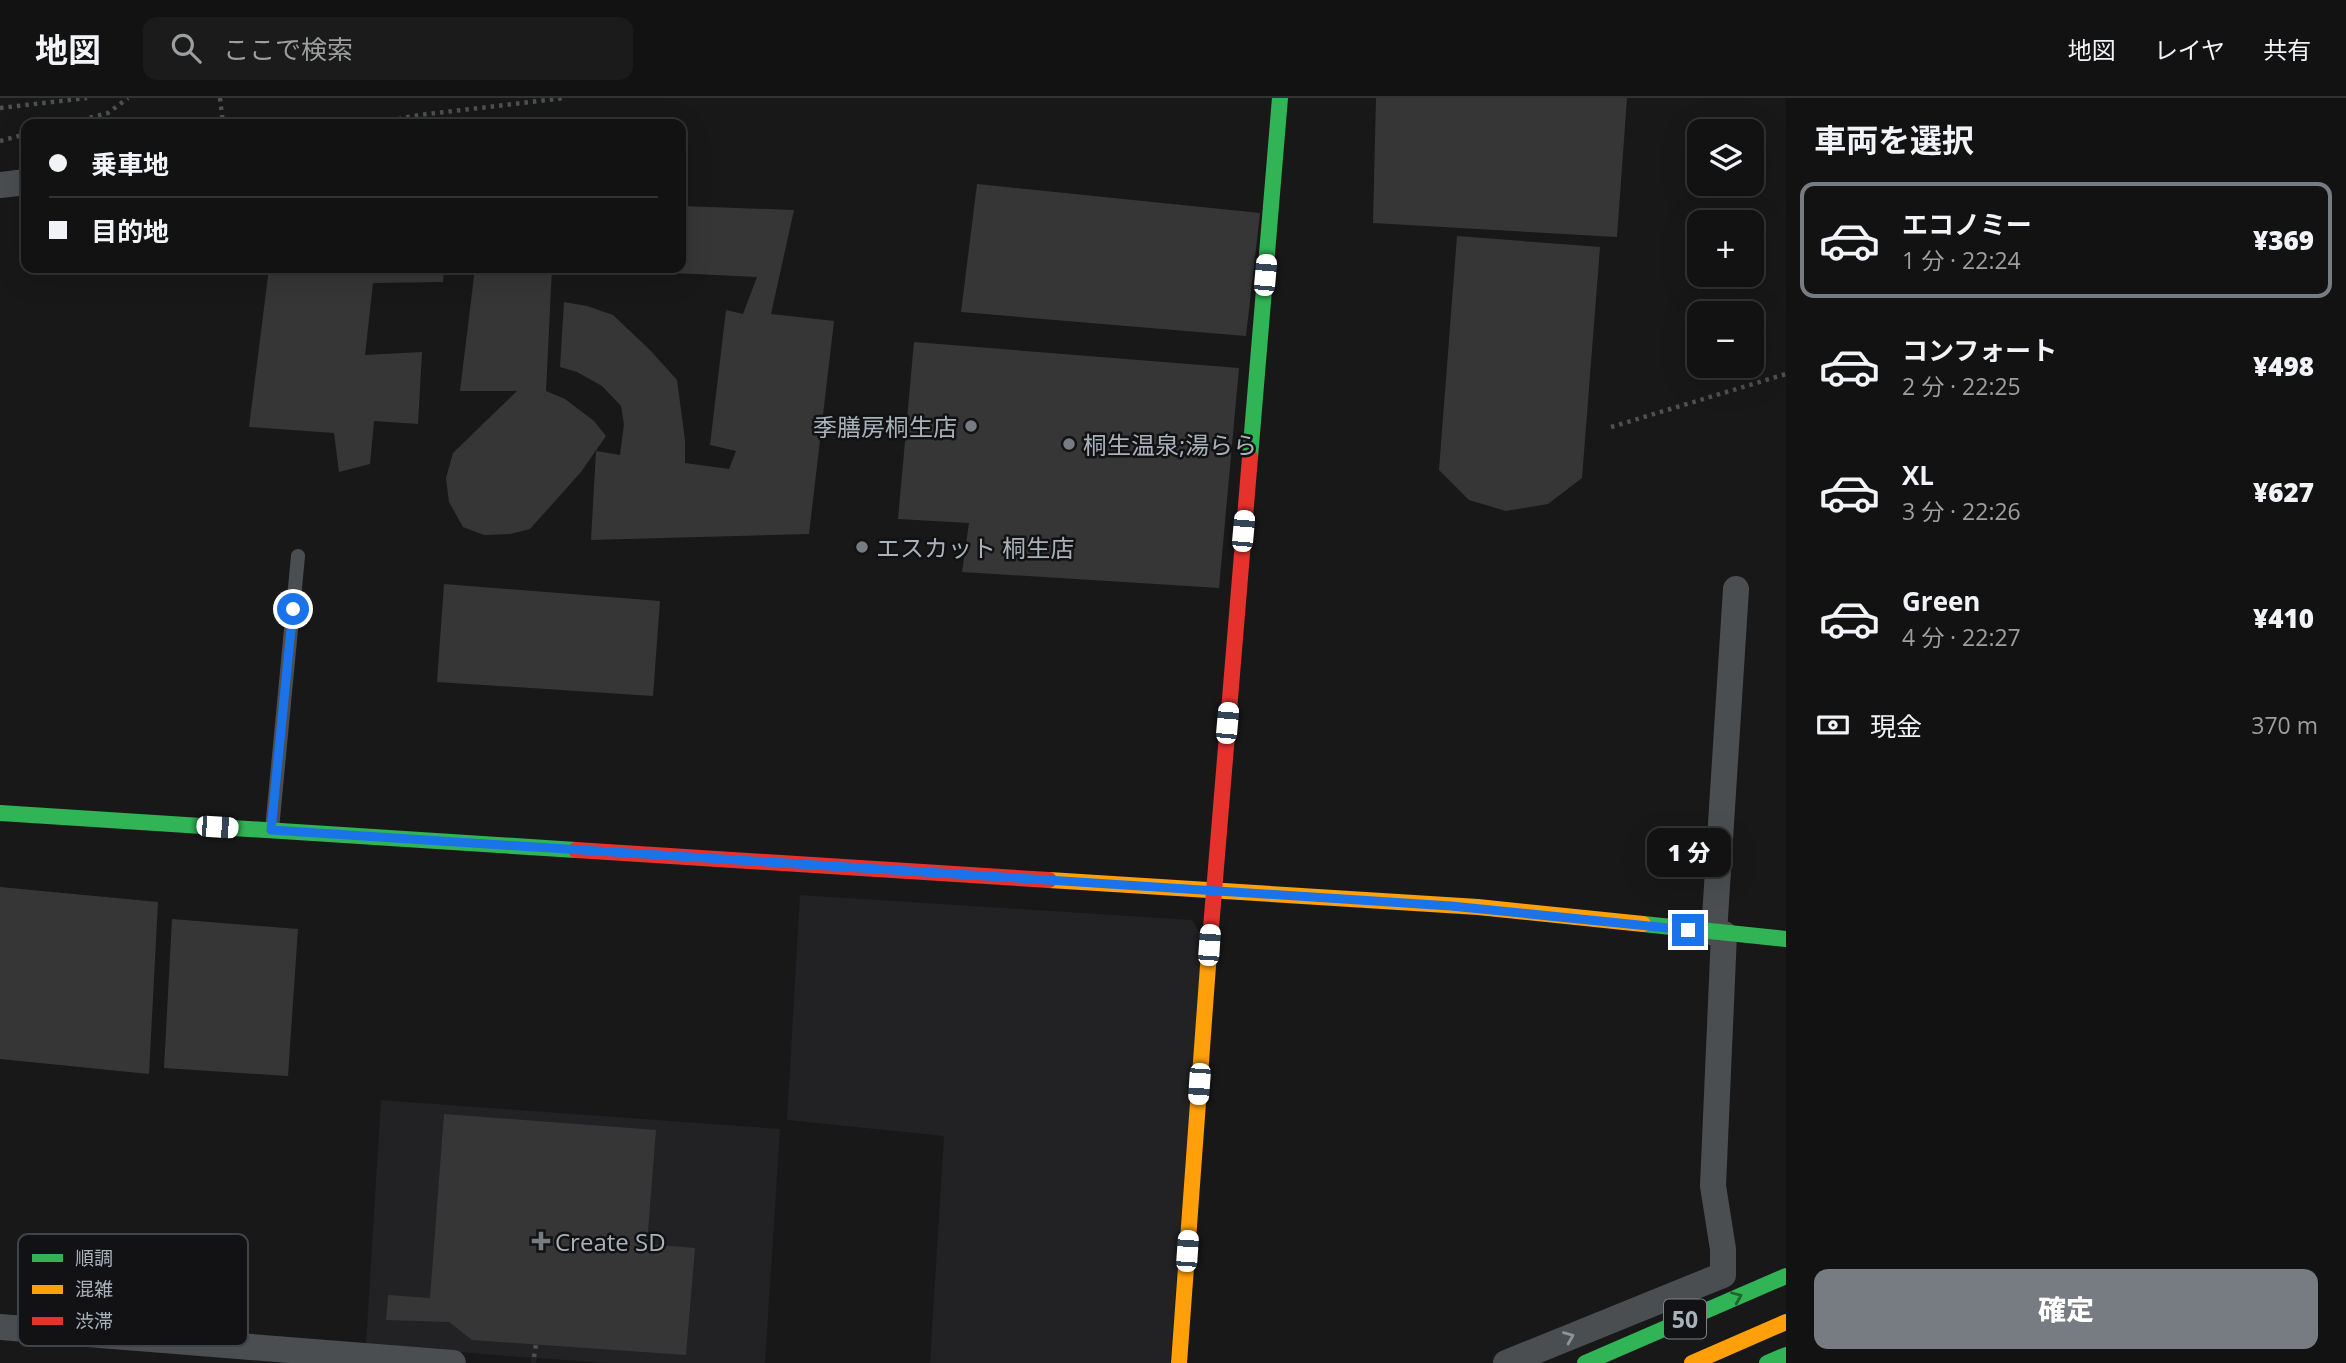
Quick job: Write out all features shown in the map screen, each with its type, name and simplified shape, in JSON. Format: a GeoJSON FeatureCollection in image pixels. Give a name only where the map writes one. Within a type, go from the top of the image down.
{"type":"FeatureCollection","features":[{"type":"Feature","properties":{"kind":"main road"},"geometry":{"type":"LineString","coordinates":[[1179,1363],[1214,889],[1280,98]]}},
{"type":"Feature","properties":{"kind":"main road"},"geometry":{"type":"LineString","coordinates":[[0,813],[1214,889],[1478,908],[1786,939]]}},
{"type":"Feature","properties":{"kind":"main road","name":"50"},"geometry":{"type":"LineString","coordinates":[[1585,1363],[1786,1276]]}},
{"type":"Feature","properties":{"kind":"main road","name":"50"},"geometry":{"type":"LineString","coordinates":[[1692,1363],[1786,1322]]}},
{"type":"Feature","properties":{"kind":"main road"},"geometry":{"type":"LineString","coordinates":[[1767,1363],[1786,1355]]}},
{"type":"Feature","properties":{"kind":"street"},"geometry":{"type":"LineString","coordinates":[[0,185],[21,183]]}},
{"type":"Feature","properties":{"kind":"street"},"geometry":{"type":"LineString","coordinates":[[1506,1363],[1729,1272],[1713,1186],[1719,933],[1735,589]]}},
{"type":"Feature","properties":{"kind":"street"},"geometry":{"type":"LineString","coordinates":[[0,1327],[18,1328]]}},
{"type":"Feature","properties":{"kind":"street"},"geometry":{"type":"LineString","coordinates":[[248,1346],[453,1363]]}},
{"type":"Feature","properties":{"kind":"lane"},"geometry":{"type":"LineString","coordinates":[[271,830],[299,556]]}},
{"type":"Feature","properties":{"kind":"path"},"geometry":{"type":"LineString","coordinates":[[0,108],[87,98]]}},
{"type":"Feature","properties":{"kind":"path"},"geometry":{"type":"LineString","coordinates":[[85,119],[108,113],[128,98]]}},
{"type":"Feature","properties":{"kind":"path"},"geometry":{"type":"LineString","coordinates":[[220,98],[222,119]]}},
{"type":"Feature","properties":{"kind":"path"},"geometry":{"type":"LineString","coordinates":[[402,119],[565,98]]}},
{"type":"Feature","properties":{"kind":"path"},"geometry":{"type":"LineString","coordinates":[[0,141],[21,135]]}},
{"type":"Feature","properties":{"kind":"path"},"geometry":{"type":"LineString","coordinates":[[1611,427],[1786,374]]}},
{"type":"Feature","properties":{"kind":"path"},"geometry":{"type":"LineString","coordinates":[[534,1357],[536,1344]]}},
{"type":"Feature","properties":{"kind":"shaded area"},"geometry":{"type":"Polygon","coordinates":[[[800,895],[1192,920],[1203,938],[1170,1363],[930,1363],[944,1136],[787,1120],[800,895]]]}},
{"type":"Feature","properties":{"kind":"shaded area"},"geometry":{"type":"Polygon","coordinates":[[[381,1100],[780,1129],[765,1363],[608,1363],[537,1358],[536,1363],[531,1363],[531,1358],[366,1344],[381,1100]]]}},
{"type":"Feature","properties":{"kind":"building"},"geometry":{"type":"Polygon","coordinates":[[[1376,98],[1627,98],[1617,237],[1373,223],[1376,98]]]}},
{"type":"Feature","properties":{"kind":"building"},"geometry":{"type":"Polygon","coordinates":[[[977,184],[1260,213],[1246,336],[961,312],[977,184]]]}},
{"type":"Feature","properties":{"kind":"building"},"geometry":{"type":"Polygon","coordinates":[[[686,206],[794,210],[771,314],[834,321],[809,534],[591,540],[596,451],[620,455],[624,424],[621,406],[602,386],[577,372],[560,367],[564,302],[613,315],[650,350],[677,380],[685,440],[685,463],[729,469],[736,451],[710,445],[726,310],[743,314],[757,277],[673,273],[686,273],[686,206]]]}},
{"type":"Feature","properties":{"kind":"building"},"geometry":{"type":"Polygon","coordinates":[[[1457,236],[1600,247],[1582,478],[1548,504],[1506,511],[1469,500],[1439,470],[1457,236]]]}},
{"type":"Feature","properties":{"kind":"building"},"geometry":{"type":"Polygon","coordinates":[[[268,273],[444,273],[443,282],[373,283],[365,355],[422,352],[418,424],[374,421],[370,464],[339,472],[334,433],[249,427],[268,273]]]}},
{"type":"Feature","properties":{"kind":"building"},"geometry":{"type":"Polygon","coordinates":[[[474,273],[552,273],[546,391],[565,399],[594,421],[606,436],[581,472],[530,529],[510,534],[484,535],[463,527],[449,502],[446,478],[453,453],[517,391],[460,391],[474,273]]]}},
{"type":"Feature","properties":{"kind":"building","name":"桐生温泉;湯らら"},"geometry":{"type":"Polygon","coordinates":[[[914,342],[1239,368],[1219,588],[962,572],[969,523],[898,519],[914,342]]]}},
{"type":"Feature","properties":{"kind":"building"},"geometry":{"type":"Polygon","coordinates":[[[444,584],[660,601],[653,696],[437,682],[444,584]]]}},
{"type":"Feature","properties":{"kind":"building"},"geometry":{"type":"Polygon","coordinates":[[[0,887],[158,902],[149,1074],[0,1059],[0,887]]]}},
{"type":"Feature","properties":{"kind":"building"},"geometry":{"type":"Polygon","coordinates":[[[172,919],[298,929],[288,1076],[164,1068],[172,919]]]}},
{"type":"Feature","properties":{"kind":"building"},"geometry":{"type":"Polygon","coordinates":[[[444,1114],[656,1130],[647,1244],[695,1248],[686,1355],[472,1340],[449,1322],[386,1320],[388,1295],[430,1298],[444,1114]]]}},
{"type":"Feature","properties":{"kind":"traffic: fast"},"geometry":{"type":"LineString","coordinates":[[1250,457],[1280,98]]}},
{"type":"Feature","properties":{"kind":"traffic: fast"},"geometry":{"type":"LineString","coordinates":[[0,813],[576,850]]}},
{"type":"Feature","properties":{"kind":"traffic: fast"},"geometry":{"type":"LineString","coordinates":[[1643,924],[1786,939]]}},
{"type":"Feature","properties":{"kind":"traffic: fast"},"geometry":{"type":"LineString","coordinates":[[1585,1363],[1786,1276]]}},
{"type":"Feature","properties":{"kind":"traffic: fast"},"geometry":{"type":"LineString","coordinates":[[1767,1363],[1786,1355]]}},
{"type":"Feature","properties":{"kind":"traffic: slow"},"geometry":{"type":"LineString","coordinates":[[1049,880],[1478,907],[1643,924]]}},
{"type":"Feature","properties":{"kind":"traffic: slow"},"geometry":{"type":"LineString","coordinates":[[1179,1363],[1209,952]]}},
{"type":"Feature","properties":{"kind":"traffic: slow"},"geometry":{"type":"LineString","coordinates":[[1692,1363],[1786,1322]]}},
{"type":"Feature","properties":{"kind":"traffic: jam"},"geometry":{"type":"LineString","coordinates":[[1209,952],[1250,457]]}},
{"type":"Feature","properties":{"kind":"traffic: jam"},"geometry":{"type":"LineString","coordinates":[[576,850],[1049,880]]}},
{"type":"Feature","properties":{"kind":"place","name":"季膳房桐生店"},"geometry":{"type":"Point","coordinates":[971,426]}},
{"type":"Feature","properties":{"kind":"place","name":"桐生温泉;湯らら"},"geometry":{"type":"Point","coordinates":[1069,444]}},
{"type":"Feature","properties":{"kind":"place","name":"エスカット 桐生店"},"geometry":{"type":"Point","coordinates":[862,547]}},
{"type":"Feature","properties":{"kind":"place","name":"Create SD"},"geometry":{"type":"Point","coordinates":[541,1241]}},
{"type":"Feature","properties":{"kind":"route"},"geometry":{"type":"LineString","coordinates":[[293,609],[271,830],[1214,889],[1478,908],[1688,930]]}}]}
